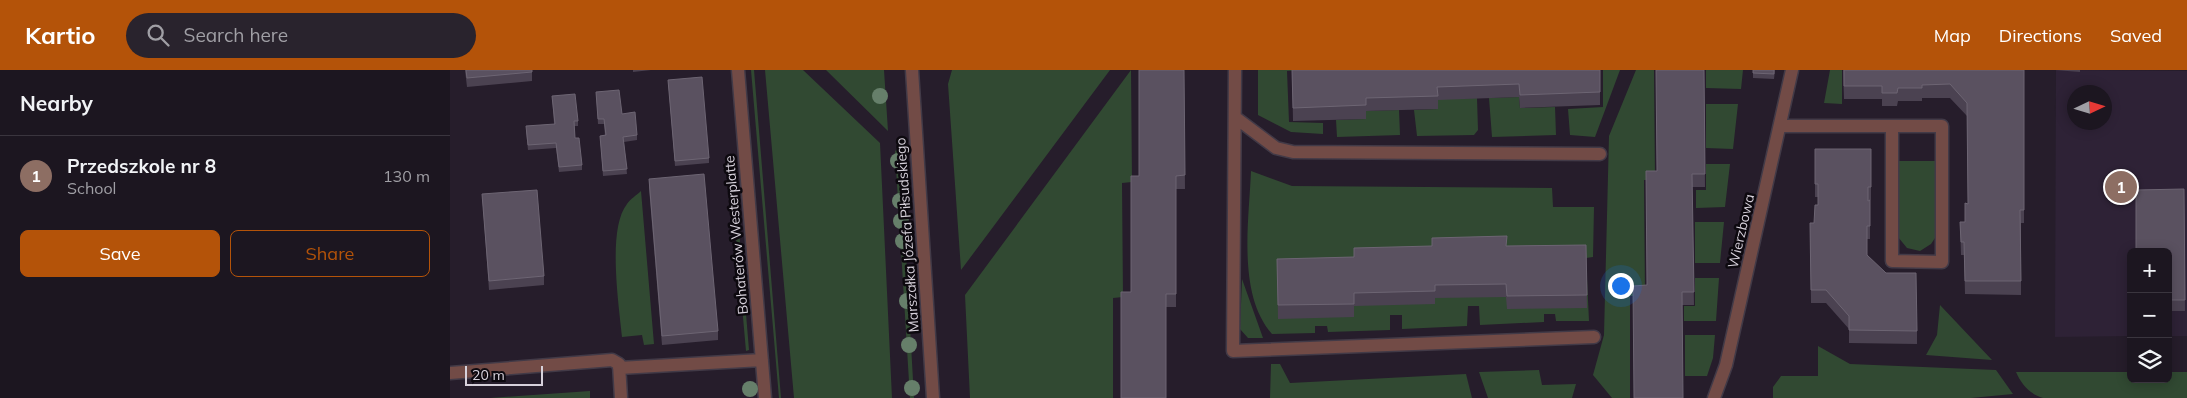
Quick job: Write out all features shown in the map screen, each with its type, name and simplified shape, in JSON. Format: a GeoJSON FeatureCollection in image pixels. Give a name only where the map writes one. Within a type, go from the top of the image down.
{"type":"FeatureCollection","features":[{"type":"Feature","properties":{"kind":"street","name":"Bohaterów Westerplatte"},"geometry":{"type":"LineString","coordinates":[[738,70],[765,398]]}},
{"type":"Feature","properties":{"kind":"street","name":"Marszałka Józefa Piłsudskiego"},"geometry":{"type":"LineString","coordinates":[[912,70],[933,398]]}},
{"type":"Feature","properties":{"kind":"street"},"geometry":{"type":"LineString","coordinates":[[1236,70],[1233,351],[1594,337]]}},
{"type":"Feature","properties":{"kind":"street","name":"Wierzbowa"},"geometry":{"type":"LineString","coordinates":[[1714,398],[1726,365],[1792,70]]}},
{"type":"Feature","properties":{"kind":"street"},"geometry":{"type":"LineString","coordinates":[[1236,118],[1276,148],[1293,152],[1600,154]]}},
{"type":"Feature","properties":{"kind":"street"},"geometry":{"type":"LineString","coordinates":[[1780,126],[1892,126],[1942,126],[1942,262],[1892,262],[1892,126]]}},
{"type":"Feature","properties":{"kind":"street"},"geometry":{"type":"LineString","coordinates":[[450,373],[607,360],[616,361],[619,368],[621,398]]}},
{"type":"Feature","properties":{"kind":"street"},"geometry":{"type":"LineString","coordinates":[[619,368],[762,360]]}},
{"type":"Feature","properties":{"kind":"shaded area"},"geometry":{"type":"Polygon","coordinates":[[[2056,70],[2187,71],[2187,336],[2172,336],[2172,248],[2127,248],[2127,336],[2055,337],[2056,70]]]}},
{"type":"Feature","properties":{"kind":"green space"},"geometry":{"type":"Polygon","coordinates":[[[751,70],[754,70],[781,398],[779,398],[751,70]]]}},
{"type":"Feature","properties":{"kind":"green space"},"geometry":{"type":"Polygon","coordinates":[[[765,70],[803,70],[880,143],[892,398],[794,398],[765,70]]]}},
{"type":"Feature","properties":{"kind":"green space"},"geometry":{"type":"Polygon","coordinates":[[[826,70],[884,70],[888,131],[826,70]]]}},
{"type":"Feature","properties":{"kind":"green space"},"geometry":{"type":"Polygon","coordinates":[[[952,70],[1110,70],[961,270],[948,84],[952,70]]]}},
{"type":"Feature","properties":{"kind":"green space"},"geometry":{"type":"Polygon","coordinates":[[[1131,70],[1132,182],[1122,183],[1123,297],[1113,298],[1113,398],[970,398],[965,295],[1131,70]]]}},
{"type":"Feature","properties":{"kind":"green space"},"geometry":{"type":"Polygon","coordinates":[[[1258,70],[1309,70],[1287,71],[1289,122],[1323,123],[1323,134],[1291,132],[1258,115],[1258,70]]]}},
{"type":"Feature","properties":{"kind":"green space"},"geometry":{"type":"Polygon","coordinates":[[[1603,70],[1620,70],[1595,137],[1570,135],[1568,109],[1603,107],[1603,70]]]}},
{"type":"Feature","properties":{"kind":"green space"},"geometry":{"type":"Polygon","coordinates":[[[1636,70],[1654,70],[1655,180],[1644,180],[1645,296],[1630,296],[1630,398],[1612,398],[1593,375],[1604,335],[1609,136],[1636,70]]]}},
{"type":"Feature","properties":{"kind":"green space"},"geometry":{"type":"Polygon","coordinates":[[[1706,70],[1743,70],[1741,89],[1706,88],[1706,70]]]}},
{"type":"Feature","properties":{"kind":"green space"},"geometry":{"type":"Polygon","coordinates":[[[1830,70],[1842,70],[1842,104],[1824,103],[1830,70]]]}},
{"type":"Feature","properties":{"kind":"green space"},"geometry":{"type":"Polygon","coordinates":[[[1519,97],[1520,108],[1555,107],[1556,135],[1492,137],[1489,98],[1519,97]]]}},
{"type":"Feature","properties":{"kind":"green space"},"geometry":{"type":"Polygon","coordinates":[[[1477,98],[1478,130],[1474,135],[1417,136],[1414,110],[1437,109],[1437,99],[1477,98]]]}},
{"type":"Feature","properties":{"kind":"green space"},"geometry":{"type":"Polygon","coordinates":[[[1706,104],[1738,104],[1733,149],[1706,148],[1706,104]]]}},
{"type":"Feature","properties":{"kind":"green space"},"geometry":{"type":"Polygon","coordinates":[[[1399,110],[1400,135],[1337,137],[1336,120],[1365,119],[1366,111],[1399,110]]]}},
{"type":"Feature","properties":{"kind":"green space"},"geometry":{"type":"Polygon","coordinates":[[[900,147],[914,398],[910,398],[895,151],[900,147]]]}},
{"type":"Feature","properties":{"kind":"green space"},"geometry":{"type":"Polygon","coordinates":[[[1898,161],[1936,161],[1935,238],[1931,244],[1920,251],[1907,248],[1898,237],[1898,161]]]}},
{"type":"Feature","properties":{"kind":"green space"},"geometry":{"type":"Polygon","coordinates":[[[1706,164],[1730,164],[1725,207],[1696,208],[1696,190],[1706,190],[1706,164]]]}},
{"type":"Feature","properties":{"kind":"green space"},"geometry":{"type":"Polygon","coordinates":[[[1251,171],[1292,186],[1552,188],[1553,207],[1594,207],[1593,257],[1586,258],[1589,321],[1556,321],[1555,314],[1544,314],[1544,322],[1480,325],[1479,306],[1468,306],[1467,326],[1402,329],[1402,315],[1390,315],[1390,330],[1328,332],[1327,326],[1315,326],[1315,333],[1272,334],[1261,318],[1249,278],[1248,234],[1251,171]]]}},
{"type":"Feature","properties":{"kind":"green space"},"geometry":{"type":"Polygon","coordinates":[[[735,181],[749,350],[746,351],[731,182],[735,181]]]}},
{"type":"Feature","properties":{"kind":"green space"},"geometry":{"type":"Polygon","coordinates":[[[641,191],[654,344],[644,345],[642,335],[622,337],[616,268],[617,231],[621,216],[628,202],[641,191]]]}},
{"type":"Feature","properties":{"kind":"green space"},"geometry":{"type":"Polygon","coordinates":[[[1695,222],[1724,222],[1720,263],[1695,263],[1695,222]]]}},
{"type":"Feature","properties":{"kind":"green space"},"geometry":{"type":"Polygon","coordinates":[[[1695,278],[1719,278],[1716,321],[1684,321],[1684,306],[1695,306],[1695,278]]]}},
{"type":"Feature","properties":{"kind":"green space"},"geometry":{"type":"Polygon","coordinates":[[[1242,279],[1263,338],[1248,338],[1240,329],[1242,279]]]}},
{"type":"Feature","properties":{"kind":"green space"},"geometry":{"type":"Polygon","coordinates":[[[1940,305],[1992,360],[1926,355],[1937,335],[1940,305]]]}},
{"type":"Feature","properties":{"kind":"green space"},"geometry":{"type":"Polygon","coordinates":[[[1685,335],[1715,335],[1713,358],[1707,376],[1685,376],[1685,335]]]}},
{"type":"Feature","properties":{"kind":"green space"},"geometry":{"type":"Polygon","coordinates":[[[1818,346],[1850,364],[1996,370],[2013,394],[1971,398],[1773,398],[1773,387],[1781,376],[1818,376],[1818,346]]]}},
{"type":"Feature","properties":{"kind":"green space"},"geometry":{"type":"Polygon","coordinates":[[[1271,364],[1280,364],[1290,383],[1466,374],[1472,398],[1270,398],[1271,364]]]}},
{"type":"Feature","properties":{"kind":"green space"},"geometry":{"type":"Polygon","coordinates":[[[1539,370],[1542,385],[1576,384],[1572,398],[1488,398],[1479,372],[1539,370]]]}},
{"type":"Feature","properties":{"kind":"green space"},"geometry":{"type":"Polygon","coordinates":[[[2016,372],[2127,372],[2127,383],[2172,383],[2172,372],[2187,372],[2187,398],[2043,398],[2034,394],[2020,381],[2016,372]]]}},
{"type":"Feature","properties":{"kind":"green space"},"geometry":{"type":"Polygon","coordinates":[[[590,391],[590,398],[490,398],[590,391]]]}},
{"type":"Feature","properties":{"kind":"building"},"geometry":{"type":"Polygon","coordinates":[[[466,70],[532,70],[532,72],[467,78],[466,70]]]}},
{"type":"Feature","properties":{"kind":"building"},"geometry":{"type":"Polygon","coordinates":[[[1139,70],[1184,70],[1185,175],[1176,176],[1176,294],[1166,294],[1166,398],[1121,398],[1121,292],[1131,292],[1131,176],[1139,176],[1139,70]]]}},
{"type":"Feature","properties":{"kind":"building"},"geometry":{"type":"Polygon","coordinates":[[[1292,70],[1600,70],[1600,92],[1520,95],[1519,84],[1437,87],[1438,96],[1366,98],[1366,105],[1293,108],[1292,70]]]}},
{"type":"Feature","properties":{"kind":"building"},"geometry":{"type":"Polygon","coordinates":[[[1656,70],[1704,70],[1705,174],[1692,174],[1694,292],[1682,292],[1683,398],[1634,398],[1633,286],[1647,285],[1646,171],[1657,171],[1656,70]]]}},
{"type":"Feature","properties":{"kind":"building"},"geometry":{"type":"Polygon","coordinates":[[[1753,70],[1774,70],[1774,74],[1753,73],[1753,70]]]}},
{"type":"Feature","properties":{"kind":"building"},"geometry":{"type":"Polygon","coordinates":[[[1844,70],[2024,70],[2024,210],[2020,210],[2021,281],[1965,281],[1964,242],[1961,242],[1960,222],[1965,222],[1965,203],[1968,204],[1967,103],[1950,84],[1922,85],[1922,88],[1898,88],[1897,93],[1882,93],[1882,86],[1844,86],[1844,70]]]}},
{"type":"Feature","properties":{"kind":"building"},"geometry":{"type":"Polygon","coordinates":[[[702,77],[709,158],[675,161],[668,80],[702,77]]]}},
{"type":"Feature","properties":{"kind":"building"},"geometry":{"type":"Polygon","coordinates":[[[619,90],[622,114],[635,112],[637,135],[623,137],[627,169],[603,171],[600,136],[606,135],[604,119],[598,119],[596,92],[619,90]]]}},
{"type":"Feature","properties":{"kind":"building"},"geometry":{"type":"Polygon","coordinates":[[[575,94],[578,121],[574,121],[575,138],[579,138],[582,165],[559,167],[556,143],[528,145],[526,126],[555,124],[552,96],[575,94]]]}},
{"type":"Feature","properties":{"kind":"building"},"geometry":{"type":"Polygon","coordinates":[[[1815,149],[1871,149],[1871,187],[1868,187],[1870,226],[1867,226],[1867,255],[1886,273],[1916,273],[1917,331],[1849,330],[1849,316],[1826,290],[1811,290],[1810,223],[1814,223],[1815,205],[1818,205],[1818,184],[1815,184],[1815,149]]]}},
{"type":"Feature","properties":{"kind":"building"},"geometry":{"type":"Polygon","coordinates":[[[704,174],[718,331],[662,336],[649,179],[704,174]]]}},
{"type":"Feature","properties":{"kind":"building"},"geometry":{"type":"Polygon","coordinates":[[[2184,189],[2185,300],[2172,300],[2172,248],[2136,248],[2136,190],[2184,189]]]}},
{"type":"Feature","properties":{"kind":"building"},"geometry":{"type":"Polygon","coordinates":[[[537,190],[544,276],[489,281],[482,194],[537,190]]]}},
{"type":"Feature","properties":{"kind":"building"},"geometry":{"type":"Polygon","coordinates":[[[1507,236],[1506,246],[1586,245],[1587,295],[1507,296],[1506,284],[1435,285],[1435,291],[1354,293],[1354,304],[1278,305],[1277,259],[1354,257],[1354,248],[1432,246],[1432,238],[1507,236]]]}},
{"type":"Feature","properties":{"kind":"place","name":"Przedszkole nr 8"},"geometry":{"type":"Point","coordinates":[2121,187]}}]}
